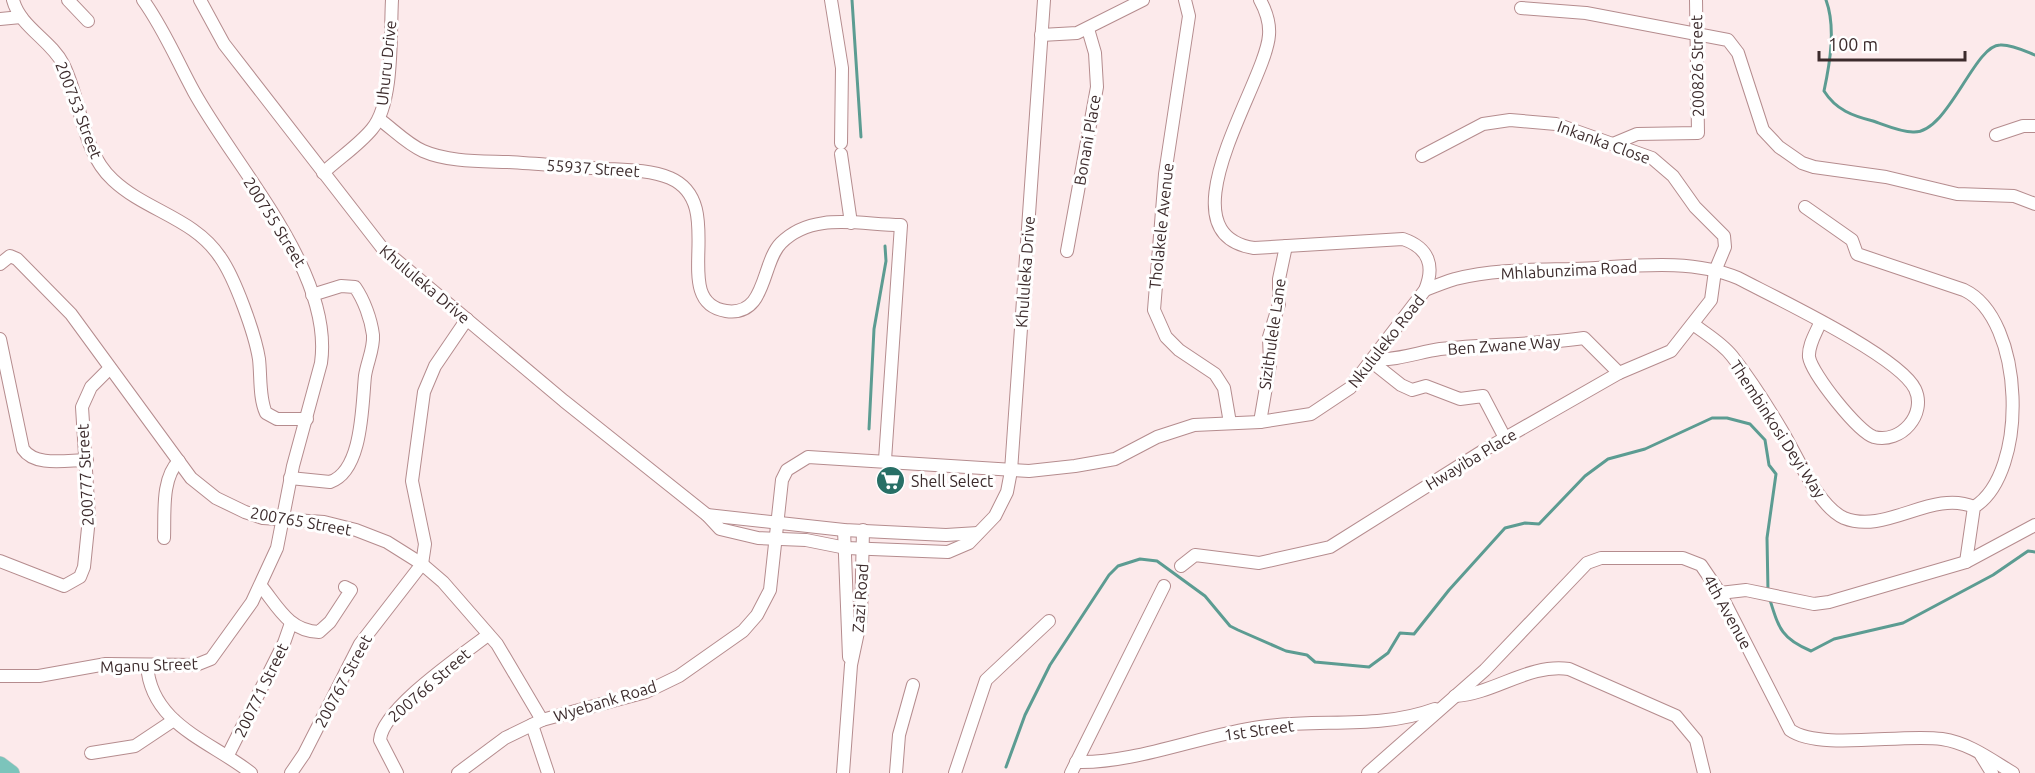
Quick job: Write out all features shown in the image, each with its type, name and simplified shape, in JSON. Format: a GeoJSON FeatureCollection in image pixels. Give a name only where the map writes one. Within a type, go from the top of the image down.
{"type":"FeatureCollection","features":[{"type":"Feature","properties":{"kind":"main road"},"geometry":{"type":"LineString","coordinates":[[0,764],[12,773]]}},
{"type":"Feature","properties":{"kind":"street","name":"200753 Street"},"geometry":{"type":"LineString","coordinates":[[14,0],[21,17],[53,49],[63,64],[101,166],[126,191],[192,229],[221,258],[255,340],[266,413],[277,419],[307,419]]}},
{"type":"Feature","properties":{"kind":"street"},"geometry":{"type":"LineString","coordinates":[[68,0],[88,21]]}},
{"type":"Feature","properties":{"kind":"street","name":"200755 Street"},"geometry":{"type":"LineString","coordinates":[[143,0],[169,41],[194,92],[296,252],[307,273],[320,320],[323,347],[307,419],[292,472],[284,520]]}},
{"type":"Feature","properties":{"kind":"street","name":"Khululeka Drive"},"geometry":{"type":"LineString","coordinates":[[200,0],[224,44],[383,249],[622,448],[707,515],[720,529],[758,538],[807,540],[846,548],[948,552],[969,543],[1002,505],[1011,471],[1044,0]]}},
{"type":"Feature","properties":{"kind":"street","name":"Uhuru Drive"},"geometry":{"type":"LineString","coordinates":[[323,173],[366,135],[379,120],[387,76],[392,0]]}},
{"type":"Feature","properties":{"kind":"street"},"geometry":{"type":"LineString","coordinates":[[831,0],[842,68],[841,148],[851,223]]}},
{"type":"Feature","properties":{"kind":"street"},"geometry":{"type":"LineString","coordinates":[[1041,35],[1068,35],[1088,29],[1143,0]]}},
{"type":"Feature","properties":{"kind":"street","name":"Tholakele Avenue"},"geometry":{"type":"LineString","coordinates":[[1185,0],[1189,16],[1165,174],[1154,310],[1166,337],[1179,350],[1215,374],[1224,388],[1230,423]]}},
{"type":"Feature","properties":{"kind":"street","name":"Nkululeko Road"},"geometry":{"type":"LineString","coordinates":[[885,460],[1011,471],[1075,466],[1115,459],[1175,430],[1194,425],[1260,422],[1297,417],[1320,410],[1350,388],[1374,361],[1425,290],[1432,273],[1428,261],[1418,246],[1403,239],[1254,248],[1239,244],[1222,229],[1214,204],[1218,172],[1267,48],[1269,24],[1260,0]]}},
{"type":"Feature","properties":{"kind":"street","name":"200826 Street"},"geometry":{"type":"LineString","coordinates":[[1612,144],[1637,134],[1698,133],[1696,0]]}},
{"type":"Feature","properties":{"kind":"street"},"geometry":{"type":"LineString","coordinates":[[1521,8],[1586,13],[1629,23],[1723,38],[1732,44],[1738,53],[1763,130],[1779,147],[1802,163],[1886,177],[1958,194],[2014,196],[2035,204]]}},
{"type":"Feature","properties":{"kind":"street"},"geometry":{"type":"LineString","coordinates":[[0,19],[21,17]]}},
{"type":"Feature","properties":{"kind":"street","name":"Bonani Place"},"geometry":{"type":"LineString","coordinates":[[1067,251],[1096,87],[1095,52],[1088,29]]}},
{"type":"Feature","properties":{"kind":"street","name":"55937 Street"},"geometry":{"type":"LineString","coordinates":[[379,120],[411,145],[439,156],[482,161],[641,171],[670,178],[690,193],[698,211],[700,232],[697,265],[702,293],[715,307],[726,311],[739,310],[757,297],[772,256],[779,244],[807,226],[824,222],[901,225],[885,460]]}},
{"type":"Feature","properties":{"kind":"street","name":"Inkanka Close"},"geometry":{"type":"LineString","coordinates":[[1422,156],[1492,121],[1556,124],[1659,162],[1673,176],[1705,218],[1724,236],[1725,247],[1716,271]]}},
{"type":"Feature","properties":{"kind":"street"},"geometry":{"type":"LineString","coordinates":[[1996,135],[2022,126],[2035,126]]}},
{"type":"Feature","properties":{"kind":"street"},"geometry":{"type":"LineString","coordinates":[[1804,207],[1852,240],[1857,254],[1964,290],[1977,297],[2003,339],[2011,371],[2012,415],[2009,437],[2000,471],[1988,499],[1974,507],[1966,562]]}},
{"type":"Feature","properties":{"kind":"street","name":"Sizithulele Lane"},"geometry":{"type":"LineString","coordinates":[[1260,422],[1270,364],[1269,337],[1279,304],[1279,279],[1286,246]]}},
{"type":"Feature","properties":{"kind":"street","name":"200765 Street"},"geometry":{"type":"LineString","coordinates":[[0,264],[10,256],[17,259],[71,314],[192,478],[216,498],[244,512],[284,520],[324,522],[356,530],[387,542],[422,564],[443,582],[510,662],[537,722],[548,773]]}},
{"type":"Feature","properties":{"kind":"street","name":"Mhlabunzima Road"},"geometry":{"type":"LineString","coordinates":[[1425,290],[1454,279],[1515,271],[1654,266],[1716,271],[1738,278],[1820,323],[1886,360],[1908,378],[1915,388],[1917,408],[1916,417],[1905,430],[1892,437],[1874,437],[1853,423],[1809,359],[1810,346],[1820,323]]}},
{"type":"Feature","properties":{"kind":"street","name":"Hwayiba Place"},"geometry":{"type":"LineString","coordinates":[[1181,566],[1196,555],[1259,563],[1330,547],[1448,471],[1505,438],[1619,373],[1671,351],[1710,300],[1716,271]]}},
{"type":"Feature","properties":{"kind":"street"},"geometry":{"type":"LineString","coordinates":[[292,472],[330,482],[336,480],[350,461],[362,422],[366,375],[372,350],[373,335],[369,320],[355,287],[340,286],[312,295]]}},
{"type":"Feature","properties":{"kind":"street"},"geometry":{"type":"LineString","coordinates":[[422,564],[425,544],[412,481],[424,392],[435,366],[467,319]]}},
{"type":"Feature","properties":{"kind":"street","name":"Thembinkosi Deyi Way"},"geometry":{"type":"LineString","coordinates":[[1693,324],[1730,354],[1782,430],[1820,495],[1842,517],[1867,521],[1954,502],[1974,507]]}},
{"type":"Feature","properties":{"kind":"street","name":"Ben Zwane Way"},"geometry":{"type":"LineString","coordinates":[[1374,361],[1439,349],[1542,344],[1584,338],[1619,373]]}},
{"type":"Feature","properties":{"kind":"street"},"geometry":{"type":"LineString","coordinates":[[0,339],[22,449],[36,460],[87,460]]}},
{"type":"Feature","properties":{"kind":"street"},"geometry":{"type":"LineString","coordinates":[[1374,361],[1401,385],[1412,390],[1426,386],[1460,399],[1483,396],[1505,438]]}},
{"type":"Feature","properties":{"kind":"street","name":"200777 Street"},"geometry":{"type":"LineString","coordinates":[[0,561],[64,585],[80,577],[86,556],[89,518],[82,407],[91,387],[110,368]]}},
{"type":"Feature","properties":{"kind":"street","name":"Wyebank Road"},"geometry":{"type":"LineString","coordinates":[[458,773],[505,738],[537,722],[646,692],[679,676],[743,631],[757,615],[770,590],[782,480],[787,470],[807,457],[885,460]]}},
{"type":"Feature","properties":{"kind":"street"},"geometry":{"type":"LineString","coordinates":[[164,538],[169,476],[180,461]]}},
{"type":"Feature","properties":{"kind":"street"},"geometry":{"type":"LineString","coordinates":[[707,515],[844,530],[946,535],[978,533]]}},
{"type":"Feature","properties":{"kind":"street","name":"Mganu Street"},"geometry":{"type":"LineString","coordinates":[[0,676],[39,676],[106,664],[202,664],[211,659],[233,632],[261,585],[277,548],[284,520]]}},
{"type":"Feature","properties":{"kind":"street"},"geometry":{"type":"LineString","coordinates":[[1720,594],[1746,590],[1814,604],[1829,602],[1966,562],[2035,525]]}},
{"type":"Feature","properties":{"kind":"street","name":"Zazi Road"},"geometry":{"type":"LineString","coordinates":[[844,530],[848,651],[851,664]]}},
{"type":"Feature","properties":{"kind":"street","name":"Zazi Road"},"geometry":{"type":"LineString","coordinates":[[843,773],[851,664],[861,618],[863,530]]}},
{"type":"Feature","properties":{"kind":"street","name":"4th Avenue"},"geometry":{"type":"LineString","coordinates":[[1368,773],[1485,670],[1550,599],[1593,560],[1601,558],[1690,560],[1701,565],[1720,594],[1790,730],[1796,735],[1835,740],[1941,739],[1979,752],[2013,773]]}},
{"type":"Feature","properties":{"kind":"street","name":"200767 Street"},"geometry":{"type":"LineString","coordinates":[[291,773],[304,754],[360,644],[422,564]]}},
{"type":"Feature","properties":{"kind":"street"},"geometry":{"type":"LineString","coordinates":[[261,585],[291,623],[310,632],[324,629],[351,591],[345,587]]}},
{"type":"Feature","properties":{"kind":"street","name":"1st Street"},"geometry":{"type":"LineString","coordinates":[[1073,767],[1164,586]]}},
{"type":"Feature","properties":{"kind":"street"},"geometry":{"type":"LineString","coordinates":[[955,773],[986,680],[1048,621]]}},
{"type":"Feature","properties":{"kind":"street","name":"200771 Street"},"geometry":{"type":"LineString","coordinates":[[228,755],[284,644],[291,623]]}},
{"type":"Feature","properties":{"kind":"street","name":"200766 Street"},"geometry":{"type":"LineString","coordinates":[[398,773],[380,740],[383,725],[402,704],[488,634]]}},
{"type":"Feature","properties":{"kind":"street"},"geometry":{"type":"LineString","coordinates":[[147,665],[150,688],[186,733],[228,755],[251,773]]}},
{"type":"Feature","properties":{"kind":"street"},"geometry":{"type":"LineString","coordinates":[[1455,696],[1470,695],[1532,673],[1559,668],[1569,669],[1676,716],[1696,740],[1704,773]]}},
{"type":"Feature","properties":{"kind":"street"},"geometry":{"type":"LineString","coordinates":[[896,773],[899,735],[913,686]]}},
{"type":"Feature","properties":{"kind":"street","name":"1st Street"},"geometry":{"type":"LineString","coordinates":[[1073,767],[1246,729],[1291,724],[1386,722],[1442,706]]}},
{"type":"Feature","properties":{"kind":"street"},"geometry":{"type":"LineString","coordinates":[[91,753],[135,746],[174,720]]}},
{"type":"Feature","properties":{"kind":"street"},"geometry":{"type":"LineString","coordinates":[[1979,752],[1992,773]]}},
{"type":"Feature","properties":{"kind":"waterway"},"geometry":{"type":"LineString","coordinates":[[852,0],[861,137]]}},
{"type":"Feature","properties":{"kind":"waterway"},"geometry":{"type":"LineString","coordinates":[[1826,0],[1831,33],[1830,57],[1824,91],[1834,103],[1846,111],[1898,130],[1913,132],[1926,129],[1938,119],[1980,59],[1990,49],[2000,45],[2009,46],[2035,55]]}},
{"type":"Feature","properties":{"kind":"waterway"},"geometry":{"type":"LineString","coordinates":[[869,429],[874,329],[886,261],[885,246]]}},
{"type":"Feature","properties":{"kind":"waterway"},"geometry":{"type":"LineString","coordinates":[[1006,767],[1025,715],[1050,665],[1109,575],[1118,566],[1140,559],[1157,561],[1205,596],[1230,626],[1286,651],[1307,655],[1315,662],[1369,667],[1388,653],[1400,633],[1414,634],[1449,590],[1505,528],[1525,523],[1539,524],[1585,476],[1608,459],[1645,449],[1712,418],[1727,418],[1750,424],[1765,440],[1769,465],[1776,474],[1767,538],[1768,591]]}},
{"type":"Feature","properties":{"kind":"waterway"},"geometry":{"type":"LineString","coordinates":[[1770,600],[1783,632],[1801,647],[1811,651],[1834,639],[1903,623],[1993,575],[2028,551],[2035,552]]}},
{"type":"Feature","properties":{"kind":"place","name":"Shell Select"},"geometry":{"type":"Point","coordinates":[890,481]}}]}
